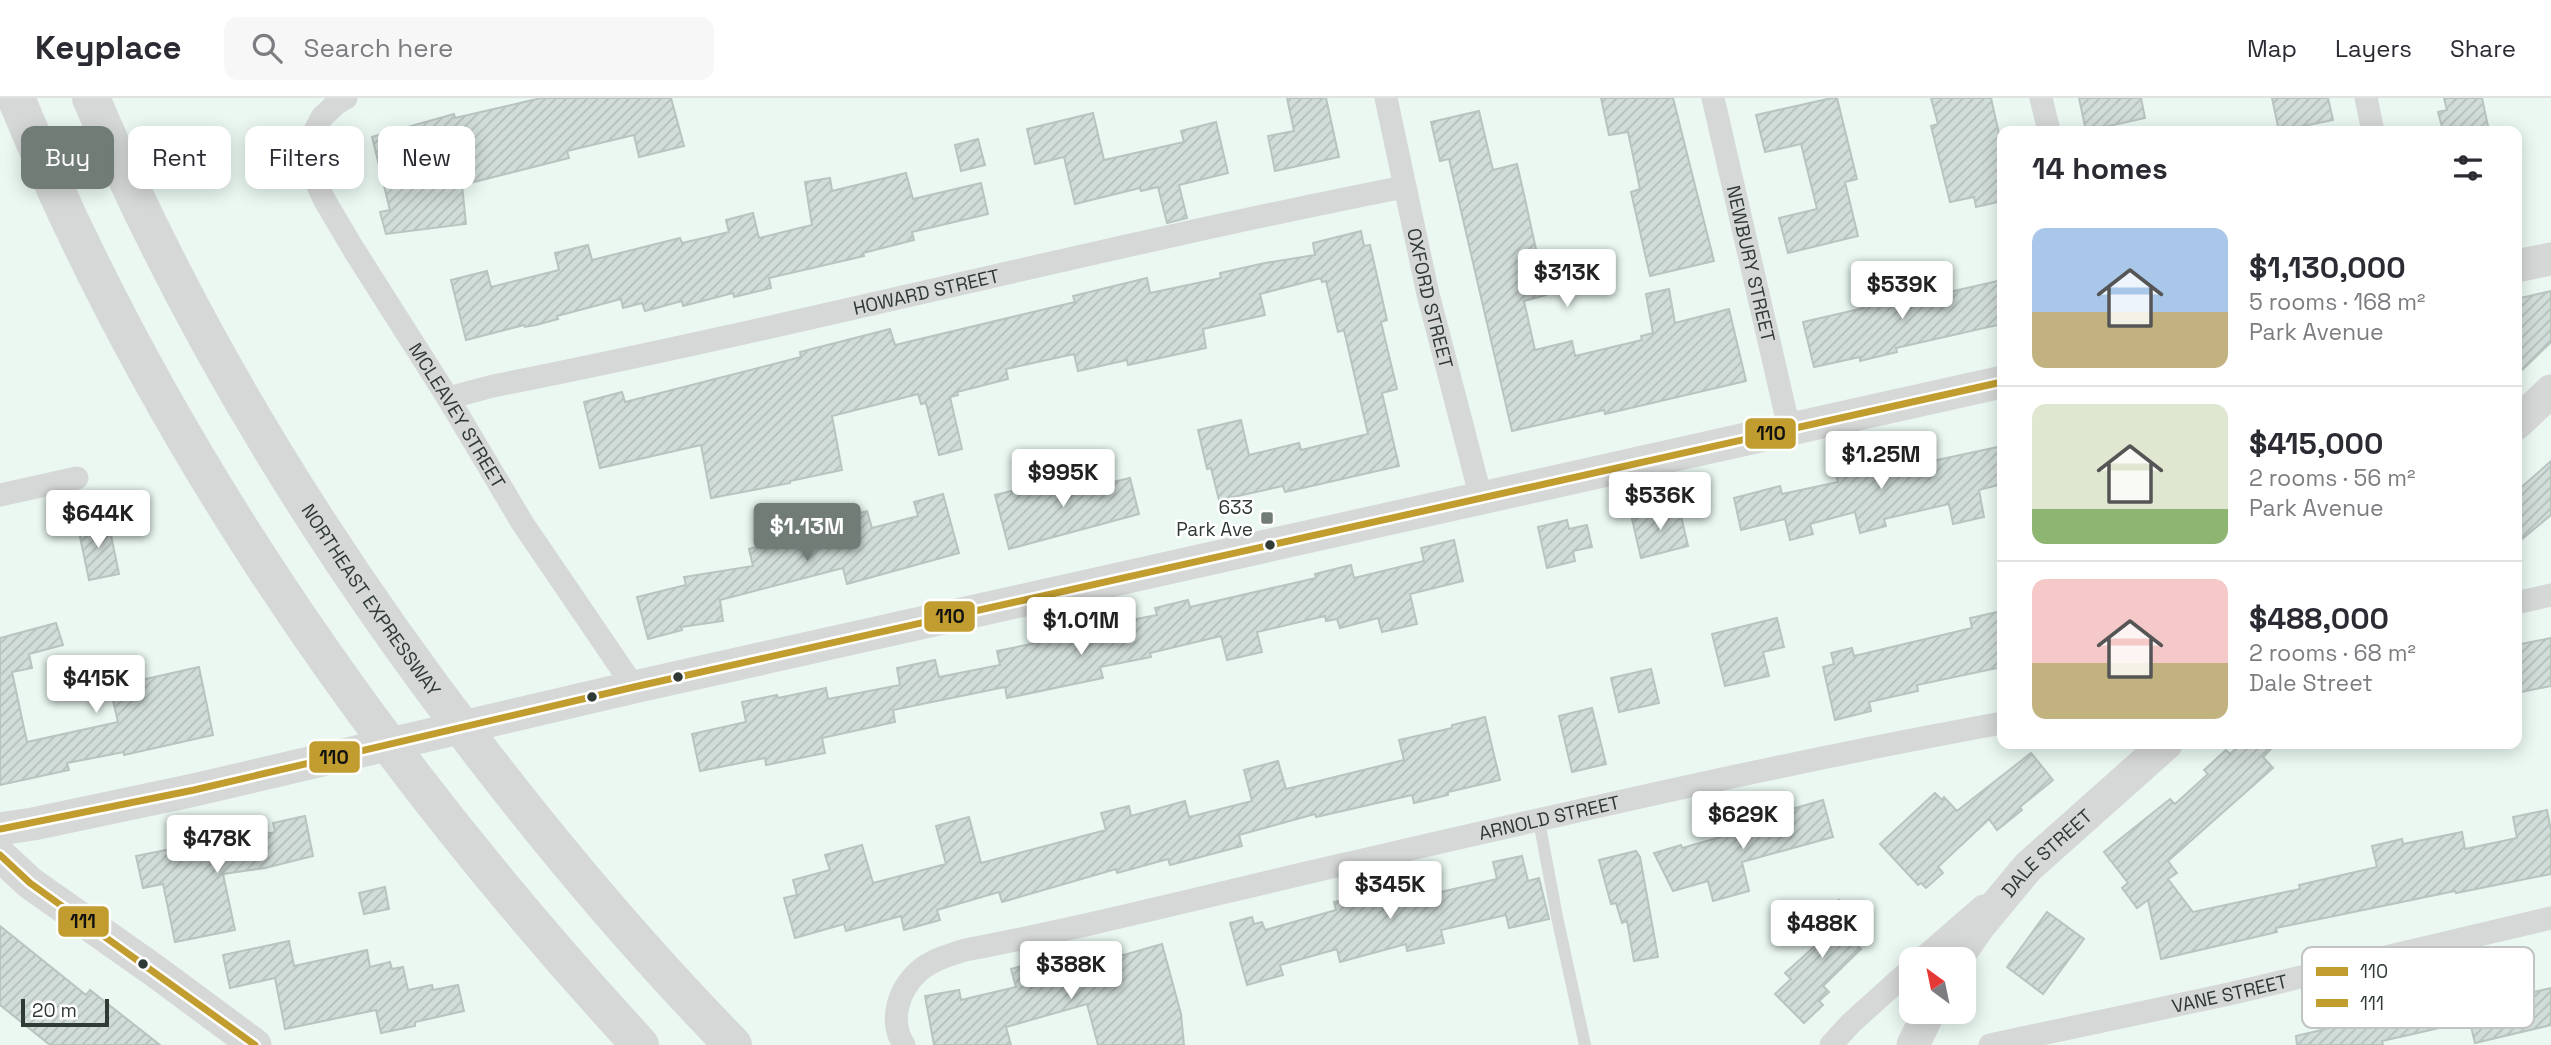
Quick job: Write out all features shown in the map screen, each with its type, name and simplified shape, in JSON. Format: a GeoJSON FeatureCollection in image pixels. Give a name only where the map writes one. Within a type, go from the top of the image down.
{"type":"FeatureCollection","features":[{"type":"Feature","properties":{"kind":"highway"},"geometry":{"type":"LineString","coordinates":[[16,98],[85,257],[134,352],[186,445],[243,537],[333,671],[447,821],[533,925],[640,1045]]}},
{"type":"Feature","properties":{"kind":"highway","name":"NORTHEAST EXPRESSWAY"},"geometry":{"type":"LineString","coordinates":[[91,98],[159,247],[208,342],[261,435],[318,525],[386,625],[506,785],[642,947],[733,1045]]}},
{"type":"Feature","properties":{"kind":"main road"},"geometry":{"type":"LineString","coordinates":[[2522,265],[2551,259]]}},
{"type":"Feature","properties":{"kind":"main road"},"geometry":{"type":"LineString","coordinates":[[0,829],[194,790],[634,687],[1997,383]]}},
{"type":"Feature","properties":{"kind":"main road"},"geometry":{"type":"LineString","coordinates":[[2522,418],[2551,391]]}},
{"type":"Feature","properties":{"kind":"main road","name":"DALE STREET"},"geometry":{"type":"LineString","coordinates":[[2028,867],[2160,749]]}},
{"type":"Feature","properties":{"kind":"main road"},"geometry":{"type":"LineString","coordinates":[[0,855],[30,883],[255,1045]]}},
{"type":"Feature","properties":{"kind":"main road"},"geometry":{"type":"LineString","coordinates":[[1964,947],[2028,867]]}},
{"type":"Feature","properties":{"kind":"main road"},"geometry":{"type":"LineString","coordinates":[[1913,1045],[1923,1024]]}},
{"type":"Feature","properties":{"kind":"street","name":"MCLEAVEY STREET"},"geometry":{"type":"LineString","coordinates":[[346,98],[322,117],[309,142],[312,173],[325,201],[523,524],[634,687]]}},
{"type":"Feature","properties":{"kind":"street","name":"OXFORD STREET"},"geometry":{"type":"LineString","coordinates":[[1386,98],[1447,372],[1481,498]]}},
{"type":"Feature","properties":{"kind":"street","name":"NEWBURY STREET"},"geometry":{"type":"LineString","coordinates":[[1713,98],[1788,428]]}},
{"type":"Feature","properties":{"kind":"street"},"geometry":{"type":"LineString","coordinates":[[2041,98],[2048,126]]}},
{"type":"Feature","properties":{"kind":"street"},"geometry":{"type":"LineString","coordinates":[[2366,98],[2372,126]]}},
{"type":"Feature","properties":{"kind":"street","name":"HOWARD STREET"},"geometry":{"type":"LineString","coordinates":[[448,398],[1262,215],[1404,187]]}},
{"type":"Feature","properties":{"kind":"street"},"geometry":{"type":"LineString","coordinates":[[0,495],[78,478]]}},
{"type":"Feature","properties":{"kind":"street"},"geometry":{"type":"LineString","coordinates":[[2522,602],[2551,595]]}},
{"type":"Feature","properties":{"kind":"street","name":"ARNOLD STREET"},"geometry":{"type":"LineString","coordinates":[[904,1045],[895,1012],[903,990],[920,970],[937,960],[965,950],[1170,907],[1887,744],[1997,724]]}},
{"type":"Feature","properties":{"kind":"street","name":"DALE STREET"},"geometry":{"type":"LineString","coordinates":[[1936,947],[2028,867]]}},
{"type":"Feature","properties":{"kind":"street","name":"VANE STREET"},"geometry":{"type":"LineString","coordinates":[[2428,947],[2551,918]]}},
{"type":"Feature","properties":{"kind":"street","name":"VANE STREET"},"geometry":{"type":"LineString","coordinates":[[1990,1045],[2302,977]]}},
{"type":"Feature","properties":{"kind":"street"},"geometry":{"type":"LineString","coordinates":[[1831,1045],[1899,980]]}},
{"type":"Feature","properties":{"kind":"lane"},"geometry":{"type":"LineString","coordinates":[[1539,821],[1585,1045]]}},
{"type":"Feature","properties":{"kind":"building"},"geometry":{"type":"Polygon","coordinates":[[[541,98],[671,98],[684,146],[639,157],[634,135],[567,151],[569,158],[475,182],[475,126],[411,126],[454,114],[455,118],[541,98]]]}},
{"type":"Feature","properties":{"kind":"building"},"geometry":{"type":"Polygon","coordinates":[[[1287,98],[1326,98],[1339,157],[1275,171],[1268,136],[1294,131],[1287,98]]]}},
{"type":"Feature","properties":{"kind":"building"},"geometry":{"type":"Polygon","coordinates":[[[1601,98],[1673,98],[1714,261],[1650,276],[1631,192],[1640,189],[1628,132],[1609,135],[1601,98]]]}},
{"type":"Feature","properties":{"kind":"building"},"geometry":{"type":"Polygon","coordinates":[[[1837,98],[1857,179],[1845,182],[1858,236],[1788,253],[1779,218],[1817,209],[1801,144],[1765,152],[1756,115],[1837,98]]]}},
{"type":"Feature","properties":{"kind":"building"},"geometry":{"type":"Polygon","coordinates":[[[1931,98],[1991,98],[1997,126],[1997,202],[1976,207],[1974,197],[1950,202],[1931,126],[1938,124],[1931,98]]]}},
{"type":"Feature","properties":{"kind":"building"},"geometry":{"type":"Polygon","coordinates":[[[2079,98],[2141,98],[2145,118],[2109,126],[2085,126],[2079,98]]]}},
{"type":"Feature","properties":{"kind":"building"},"geometry":{"type":"Polygon","coordinates":[[[2272,98],[2328,98],[2333,120],[2304,126],[2278,126],[2272,98]]]}},
{"type":"Feature","properties":{"kind":"building"},"geometry":{"type":"Polygon","coordinates":[[[2444,98],[2482,98],[2488,126],[2442,126],[2438,112],[2447,110],[2444,98]]]}},
{"type":"Feature","properties":{"kind":"building"},"geometry":{"type":"Polygon","coordinates":[[[1479,111],[1493,170],[1517,164],[1546,295],[1524,301],[1535,350],[1572,341],[1575,356],[1642,340],[1641,336],[1653,333],[1646,294],[1669,289],[1675,323],[1729,309],[1746,381],[1605,414],[1604,410],[1512,431],[1449,159],[1440,161],[1431,122],[1479,111]]]}},
{"type":"Feature","properties":{"kind":"building"},"geometry":{"type":"Polygon","coordinates":[[[1093,113],[1104,160],[1184,142],[1181,131],[1216,122],[1228,173],[1179,185],[1187,218],[1167,223],[1158,187],[1141,191],[1140,188],[1075,204],[1064,157],[1035,164],[1027,129],[1093,113]]]}},
{"type":"Feature","properties":{"kind":"building"},"geometry":{"type":"Polygon","coordinates":[[[378,135],[378,161],[372,137],[378,135]]]}},
{"type":"Feature","properties":{"kind":"building"},"geometry":{"type":"Polygon","coordinates":[[[978,139],[985,165],[961,171],[955,145],[978,139]]]}},
{"type":"Feature","properties":{"kind":"building"},"geometry":{"type":"Polygon","coordinates":[[[906,173],[913,199],[981,183],[988,214],[912,232],[914,240],[863,253],[864,256],[769,278],[771,288],[734,297],[733,293],[683,306],[682,301],[645,311],[642,303],[623,308],[621,299],[557,316],[558,319],[536,325],[524,325],[466,340],[451,280],[487,271],[491,287],[559,270],[555,253],[588,245],[592,260],[680,238],[682,243],[729,232],[726,220],[753,213],[759,238],[812,225],[805,182],[830,178],[832,191],[906,173]]]}},
{"type":"Feature","properties":{"kind":"building"},"geometry":{"type":"Polygon","coordinates":[[[385,189],[462,189],[466,224],[386,234],[380,212],[390,210],[385,189]]]}},
{"type":"Feature","properties":{"kind":"building"},"geometry":{"type":"Polygon","coordinates":[[[1361,231],[1364,246],[1370,245],[1387,320],[1381,322],[1397,389],[1382,393],[1399,466],[1285,492],[1283,486],[1219,500],[1211,468],[1207,469],[1198,430],[1241,420],[1249,455],[1299,443],[1301,450],[1368,434],[1344,330],[1338,332],[1326,281],[1322,282],[1321,278],[1260,294],[1265,315],[1203,329],[1206,348],[1128,365],[1127,360],[1078,371],[1074,354],[1006,369],[1008,379],[957,392],[958,395],[950,397],[962,449],[939,455],[926,403],[921,404],[918,394],[832,416],[842,470],[790,483],[711,498],[701,445],[600,468],[584,402],[622,392],[625,402],[801,357],[800,352],[890,329],[895,345],[1075,302],[1073,296],[1147,278],[1150,293],[1221,278],[1220,273],[1315,255],[1313,243],[1361,231]]]}},
{"type":"Feature","properties":{"kind":"building"},"geometry":{"type":"Polygon","coordinates":[[[1932,281],[1936,295],[1997,281],[1997,325],[1896,348],[1897,352],[1860,361],[1860,357],[1814,367],[1803,322],[1864,308],[1860,293],[1882,288],[1883,293],[1932,281]]]}},
{"type":"Feature","properties":{"kind":"building"},"geometry":{"type":"Polygon","coordinates":[[[2551,291],[2551,342],[2522,370],[2522,298],[2551,291]]]}},
{"type":"Feature","properties":{"kind":"building"},"geometry":{"type":"Polygon","coordinates":[[[1924,444],[1928,462],[1997,447],[1997,485],[1979,490],[1984,517],[1953,524],[1949,504],[1884,519],[1886,526],[1860,533],[1855,512],[1810,524],[1813,534],[1790,540],[1785,519],[1741,530],[1734,498],[1780,486],[1782,494],[1838,482],[1834,466],[1924,444]]]}},
{"type":"Feature","properties":{"kind":"building"},"geometry":{"type":"Polygon","coordinates":[[[2551,461],[2551,515],[2522,539],[2522,487],[2551,461]]]}},
{"type":"Feature","properties":{"kind":"building"},"geometry":{"type":"Polygon","coordinates":[[[1085,477],[1088,488],[1130,478],[1139,514],[1009,549],[995,495],[1035,485],[1036,490],[1085,477]]]}},
{"type":"Feature","properties":{"kind":"building"},"geometry":{"type":"Polygon","coordinates":[[[943,494],[959,553],[847,584],[843,568],[720,600],[723,621],[681,627],[682,630],[648,639],[637,597],[686,585],[684,577],[753,566],[749,549],[775,542],[773,534],[795,528],[796,531],[867,511],[872,528],[918,516],[914,502],[943,494]]]}},
{"type":"Feature","properties":{"kind":"building"},"geometry":{"type":"Polygon","coordinates":[[[1679,507],[1688,546],[1641,558],[1632,519],[1679,507]]]}},
{"type":"Feature","properties":{"kind":"building"},"geometry":{"type":"Polygon","coordinates":[[[1567,520],[1569,529],[1587,525],[1592,547],[1573,551],[1575,561],[1547,568],[1538,527],[1567,520]]]}},
{"type":"Feature","properties":{"kind":"building"},"geometry":{"type":"Polygon","coordinates":[[[108,521],[119,574],[89,580],[78,527],[108,521]]]}},
{"type":"Feature","properties":{"kind":"building"},"geometry":{"type":"Polygon","coordinates":[[[1454,540],[1463,581],[1410,594],[1417,624],[1382,632],[1378,618],[1340,628],[1337,619],[1326,621],[1325,616],[1257,632],[1262,652],[1227,660],[1221,636],[1150,653],[1151,657],[1100,667],[1103,678],[1007,698],[1005,687],[893,710],[895,722],[822,738],[825,753],[766,765],[765,758],[700,771],[692,734],[746,722],[742,702],[826,688],[828,699],[900,685],[897,668],[935,660],[939,677],[1000,665],[997,651],[1060,638],[1059,634],[1157,615],[1155,608],[1188,600],[1190,607],[1316,578],[1315,574],[1351,565],[1354,578],[1424,561],[1421,548],[1454,540]]]}},
{"type":"Feature","properties":{"kind":"building"},"geometry":{"type":"Polygon","coordinates":[[[1997,612],[1997,668],[1917,685],[1918,691],[1869,702],[1871,711],[1835,720],[1823,667],[1834,664],[1831,653],[1852,648],[1854,656],[1972,628],[1970,618],[1997,612]]]}},
{"type":"Feature","properties":{"kind":"building"},"geometry":{"type":"Polygon","coordinates":[[[1777,618],[1784,647],[1763,652],[1769,676],[1725,686],[1712,634],[1777,618]]]}},
{"type":"Feature","properties":{"kind":"building"},"geometry":{"type":"Polygon","coordinates":[[[56,623],[63,645],[29,654],[32,668],[12,672],[27,742],[118,722],[110,687],[199,667],[213,735],[124,755],[124,752],[67,763],[69,770],[0,785],[0,638],[56,623]]]}},
{"type":"Feature","properties":{"kind":"building"},"geometry":{"type":"Polygon","coordinates":[[[2551,638],[2551,686],[2522,692],[2522,644],[2551,638]]]}},
{"type":"Feature","properties":{"kind":"building"},"geometry":{"type":"Polygon","coordinates":[[[1651,669],[1659,703],[1619,712],[1611,678],[1651,669]]]}},
{"type":"Feature","properties":{"kind":"building"},"geometry":{"type":"Polygon","coordinates":[[[1592,708],[1606,764],[1572,772],[1559,716],[1592,708]]]}},
{"type":"Feature","properties":{"kind":"building"},"geometry":{"type":"Polygon","coordinates":[[[1485,717],[1500,780],[1414,803],[1412,795],[1316,817],[1315,814],[1239,835],[1242,846],[1170,865],[1168,859],[1117,873],[1116,869],[1002,902],[999,892],[937,910],[940,920],[904,930],[901,916],[846,931],[844,924],[795,938],[784,898],[797,895],[793,880],[830,870],[825,855],[862,845],[873,883],[946,864],[936,826],[969,817],[981,863],[1106,830],[1101,813],[1129,806],[1131,816],[1185,801],[1189,817],[1252,801],[1244,770],[1278,761],[1286,789],[1404,760],[1399,740],[1452,728],[1452,725],[1485,717]]]}},
{"type":"Feature","properties":{"kind":"building"},"geometry":{"type":"Polygon","coordinates":[[[2236,749],[2271,749],[2263,757],[2273,768],[2168,861],[2177,873],[2168,879],[2193,912],[2300,889],[2299,885],[2377,867],[2372,846],[2402,839],[2403,844],[2462,832],[2465,849],[2517,838],[2513,817],[2547,810],[2551,830],[2551,874],[2276,928],[2277,932],[2161,959],[2148,900],[2137,908],[2122,888],[2128,883],[2104,852],[2170,799],[2175,804],[2208,774],[2204,770],[2226,750],[2230,754],[2236,749]]]}},
{"type":"Feature","properties":{"kind":"building"},"geometry":{"type":"Polygon","coordinates":[[[2031,753],[2053,780],[1997,830],[1989,819],[1938,867],[1943,873],[1926,888],[1921,883],[1918,885],[1880,844],[1935,793],[1942,800],[1944,797],[1957,811],[2031,753]]]}},
{"type":"Feature","properties":{"kind":"building"},"geometry":{"type":"Polygon","coordinates":[[[1823,800],[1833,837],[1742,862],[1749,891],[1713,901],[1708,881],[1673,891],[1654,853],[1681,845],[1682,848],[1763,825],[1761,818],[1823,800]]]}},
{"type":"Feature","properties":{"kind":"building"},"geometry":{"type":"Polygon","coordinates":[[[305,816],[313,856],[265,868],[223,874],[235,930],[175,942],[163,884],[143,888],[136,856],[196,844],[197,848],[275,832],[273,823],[305,816]]]}},
{"type":"Feature","properties":{"kind":"building"},"geometry":{"type":"Polygon","coordinates":[[[1636,851],[1640,857],[1658,957],[1634,961],[1627,921],[1622,923],[1616,903],[1611,904],[1599,860],[1636,851]]]}},
{"type":"Feature","properties":{"kind":"building"},"geometry":{"type":"Polygon","coordinates":[[[1522,856],[1528,881],[1539,878],[1549,919],[1509,928],[1506,915],[1441,930],[1444,943],[1407,951],[1406,944],[1340,962],[1337,949],[1280,965],[1283,975],[1247,985],[1230,923],[1252,917],[1254,924],[1262,922],[1265,930],[1336,910],[1334,902],[1428,879],[1432,894],[1497,879],[1493,862],[1522,856]]]}},
{"type":"Feature","properties":{"kind":"building"},"geometry":{"type":"Polygon","coordinates":[[[385,887],[389,909],[364,914],[359,893],[385,887]]]}},
{"type":"Feature","properties":{"kind":"building"},"geometry":{"type":"Polygon","coordinates":[[[1839,900],[1869,931],[1856,944],[1861,949],[1823,986],[1829,992],[1819,1001],[1823,1005],[1804,1023],[1775,994],[1791,979],[1785,973],[1815,946],[1804,935],[1839,900]]]}},
{"type":"Feature","properties":{"kind":"building"},"geometry":{"type":"Polygon","coordinates":[[[2047,912],[2084,939],[2043,994],[2007,967],[2047,912]]]}},
{"type":"Feature","properties":{"kind":"building"},"geometry":{"type":"Polygon","coordinates":[[[0,926],[86,995],[90,990],[160,1045],[50,1045],[0,1005],[0,926]]]}},
{"type":"Feature","properties":{"kind":"building"},"geometry":{"type":"Polygon","coordinates":[[[289,941],[294,966],[367,950],[370,967],[390,962],[392,969],[403,967],[408,990],[432,985],[433,990],[458,985],[464,1011],[381,1033],[376,1010],[285,1029],[275,978],[230,988],[223,955],[289,941]]]}},
{"type":"Feature","properties":{"kind":"building"},"geometry":{"type":"Polygon","coordinates":[[[1162,944],[1181,1014],[1184,1045],[1098,1045],[1087,1004],[1006,1027],[1011,1045],[934,1045],[925,996],[959,990],[961,1000],[1016,987],[1011,969],[1048,959],[1049,964],[1111,947],[1113,958],[1162,944]]]}},
{"type":"Feature","properties":{"kind":"building"},"geometry":{"type":"Polygon","coordinates":[[[2551,988],[2551,1025],[2475,1043],[2471,1028],[2534,1028],[2534,992],[2551,988]]]}},
{"type":"Feature","properties":{"kind":"building"},"geometry":{"type":"Polygon","coordinates":[[[2330,1028],[2440,1028],[2382,1041],[2383,1045],[2297,1045],[2296,1036],[2330,1028]]]}},
{"type":"Feature","properties":{"kind":"transit line","name":"110"},"geometry":{"type":"LineString","coordinates":[[0,829],[194,790],[634,687],[1997,383]]}},
{"type":"Feature","properties":{"kind":"transit line","name":"111"},"geometry":{"type":"LineString","coordinates":[[0,855],[30,883],[255,1045]]}},
{"type":"Feature","properties":{"kind":"place","name":"633 Park Ave"},"geometry":{"type":"Point","coordinates":[1267,518]}}]}
